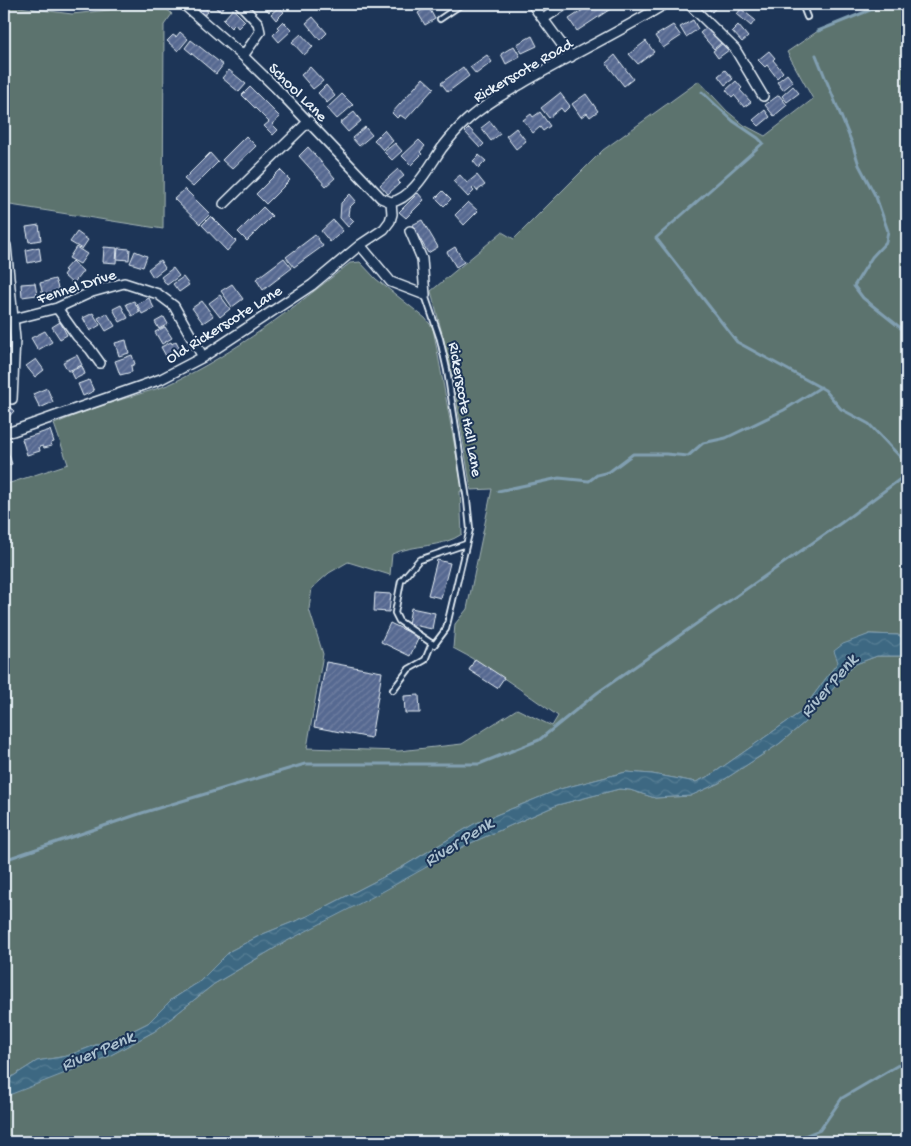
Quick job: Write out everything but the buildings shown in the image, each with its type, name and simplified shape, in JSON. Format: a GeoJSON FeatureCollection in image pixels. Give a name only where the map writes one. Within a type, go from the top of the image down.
{"type":"FeatureCollection","features":[{"type":"Feature","properties":{"kind":"street","name":"School Lane"},"geometry":{"type":"LineString","coordinates":[[183,4],[244,56],[309,121],[381,198],[391,202]]}},
{"type":"Feature","properties":{"kind":"street"},"geometry":{"type":"LineString","coordinates":[[240,4],[258,22],[260,32],[244,56]]}},
{"type":"Feature","properties":{"kind":"street"},"geometry":{"type":"LineString","coordinates":[[532,4],[571,57]]}},
{"type":"Feature","properties":{"kind":"street"},"geometry":{"type":"LineString","coordinates":[[543,19],[566,4]]}},
{"type":"Feature","properties":{"kind":"street","name":"Rickerscote Road"},"geometry":{"type":"LineString","coordinates":[[391,202],[397,201],[412,190],[443,147],[466,121],[494,100],[551,66],[571,57],[665,4]]}},
{"type":"Feature","properties":{"kind":"street"},"geometry":{"type":"LineString","coordinates":[[689,4],[734,49],[763,96]]}},
{"type":"Feature","properties":{"kind":"street"},"geometry":{"type":"LineString","coordinates":[[224,204],[309,121]]}},
{"type":"Feature","properties":{"kind":"street"},"geometry":{"type":"LineString","coordinates":[[391,202],[392,214],[390,222],[384,229],[360,245],[391,282],[425,295],[422,259],[410,231]]}},
{"type":"Feature","properties":{"kind":"street","name":"Old Rickerscote Lane"},"geometry":{"type":"LineString","coordinates":[[4,433],[161,379],[202,357],[312,284],[360,245]]}},
{"type":"Feature","properties":{"kind":"street"},"geometry":{"type":"LineString","coordinates":[[6,246],[15,339],[12,399]]}},
{"type":"Feature","properties":{"kind":"street","name":"Fennel Drive"},"geometry":{"type":"LineString","coordinates":[[14,319],[57,308],[92,292],[124,283],[158,294],[174,306],[202,357]]}},
{"type":"Feature","properties":{"kind":"street"},"geometry":{"type":"LineString","coordinates":[[57,308],[100,363]]}},
{"type":"Feature","properties":{"kind":"lane"},"geometry":{"type":"LineString","coordinates":[[440,19],[462,4]]}},
{"type":"Feature","properties":{"kind":"lane"},"geometry":{"type":"LineString","coordinates":[[802,4],[807,16]]}},
{"type":"Feature","properties":{"kind":"lane","name":"Rickerscote Hall Lane"},"geometry":{"type":"LineString","coordinates":[[393,690],[409,669],[425,660],[432,643],[434,645],[446,629],[470,529],[447,370],[440,339],[425,295]]}},
{"type":"Feature","properties":{"kind":"lane"},"geometry":{"type":"LineString","coordinates":[[432,643],[399,621],[395,613],[401,581],[419,560],[466,544]]}},
{"type":"Feature","properties":{"kind":"green space"},"geometry":{"type":"Polygon","coordinates":[[[4,4],[18,4],[19,7],[72,14],[109,10],[127,4],[161,4],[172,14],[164,25],[163,229],[4,204],[4,4]]]}},
{"type":"Feature","properties":{"kind":"green space"},"geometry":{"type":"Polygon","coordinates":[[[885,4],[907,4],[907,640],[898,635],[870,634],[858,639],[801,712],[711,775],[696,782],[652,774],[626,772],[560,789],[474,824],[399,869],[308,916],[263,934],[230,951],[199,982],[171,1000],[148,1023],[67,1056],[37,1061],[4,1082],[4,485],[68,464],[54,424],[103,405],[165,386],[194,372],[263,329],[350,263],[360,262],[376,279],[425,318],[433,328],[463,491],[460,491],[462,534],[446,542],[392,554],[390,575],[348,562],[329,573],[312,588],[309,609],[323,654],[307,748],[399,751],[462,744],[517,709],[552,726],[558,716],[494,672],[453,648],[455,624],[467,609],[492,489],[471,490],[452,372],[431,291],[502,232],[514,239],[603,150],[699,81],[727,111],[744,125],[765,136],[813,99],[787,52],[818,31],[885,4]]]}},
{"type":"Feature","properties":{"kind":"green space"},"geometry":{"type":"Polygon","coordinates":[[[877,656],[907,656],[907,1142],[4,1142],[4,1097],[8,1094],[109,1056],[155,1031],[214,984],[285,942],[464,846],[557,805],[619,789],[630,790],[655,798],[690,796],[719,783],[779,744],[806,721],[853,665],[877,656]]]}},
{"type":"Feature","properties":{"kind":"water","name":"River Penk"},"geometry":{"type":"Polygon","coordinates":[[[870,634],[898,635],[907,640],[907,656],[877,656],[853,665],[806,721],[779,744],[719,783],[690,796],[655,798],[630,790],[619,789],[557,805],[516,823],[464,846],[382,892],[285,942],[214,984],[155,1031],[109,1056],[4,1097],[4,1082],[37,1061],[67,1056],[148,1023],[171,1000],[199,982],[230,951],[263,934],[308,916],[399,869],[474,824],[560,789],[626,772],[652,774],[696,782],[711,775],[801,712],[838,662],[834,651],[843,644],[870,634]]]}},
{"type":"Feature","properties":{"kind":"waterway"},"geometry":{"type":"LineString","coordinates":[[818,31],[885,4]]}},
{"type":"Feature","properties":{"kind":"waterway"},"geometry":{"type":"LineString","coordinates":[[816,55],[859,165],[876,197],[888,231],[886,242],[872,257],[854,286],[863,298],[907,333]]}},
{"type":"Feature","properties":{"kind":"waterway"},"geometry":{"type":"LineString","coordinates":[[702,92],[733,121],[763,143],[656,238],[737,342],[825,390],[841,409],[869,424],[907,464]]}},
{"type":"Feature","properties":{"kind":"waterway"},"geometry":{"type":"LineString","coordinates":[[498,491],[559,478],[589,481],[597,475],[609,472],[633,454],[688,456],[703,443],[726,438],[784,410],[821,387]]}},
{"type":"Feature","properties":{"kind":"waterway"},"geometry":{"type":"LineString","coordinates":[[4,860],[142,813],[305,764],[479,764],[539,740],[597,693],[841,523],[907,474]]}},
{"type":"Feature","properties":{"kind":"waterway"},"geometry":{"type":"LineString","coordinates":[[789,1142],[820,1130],[842,1098],[907,1060]]}}]}
